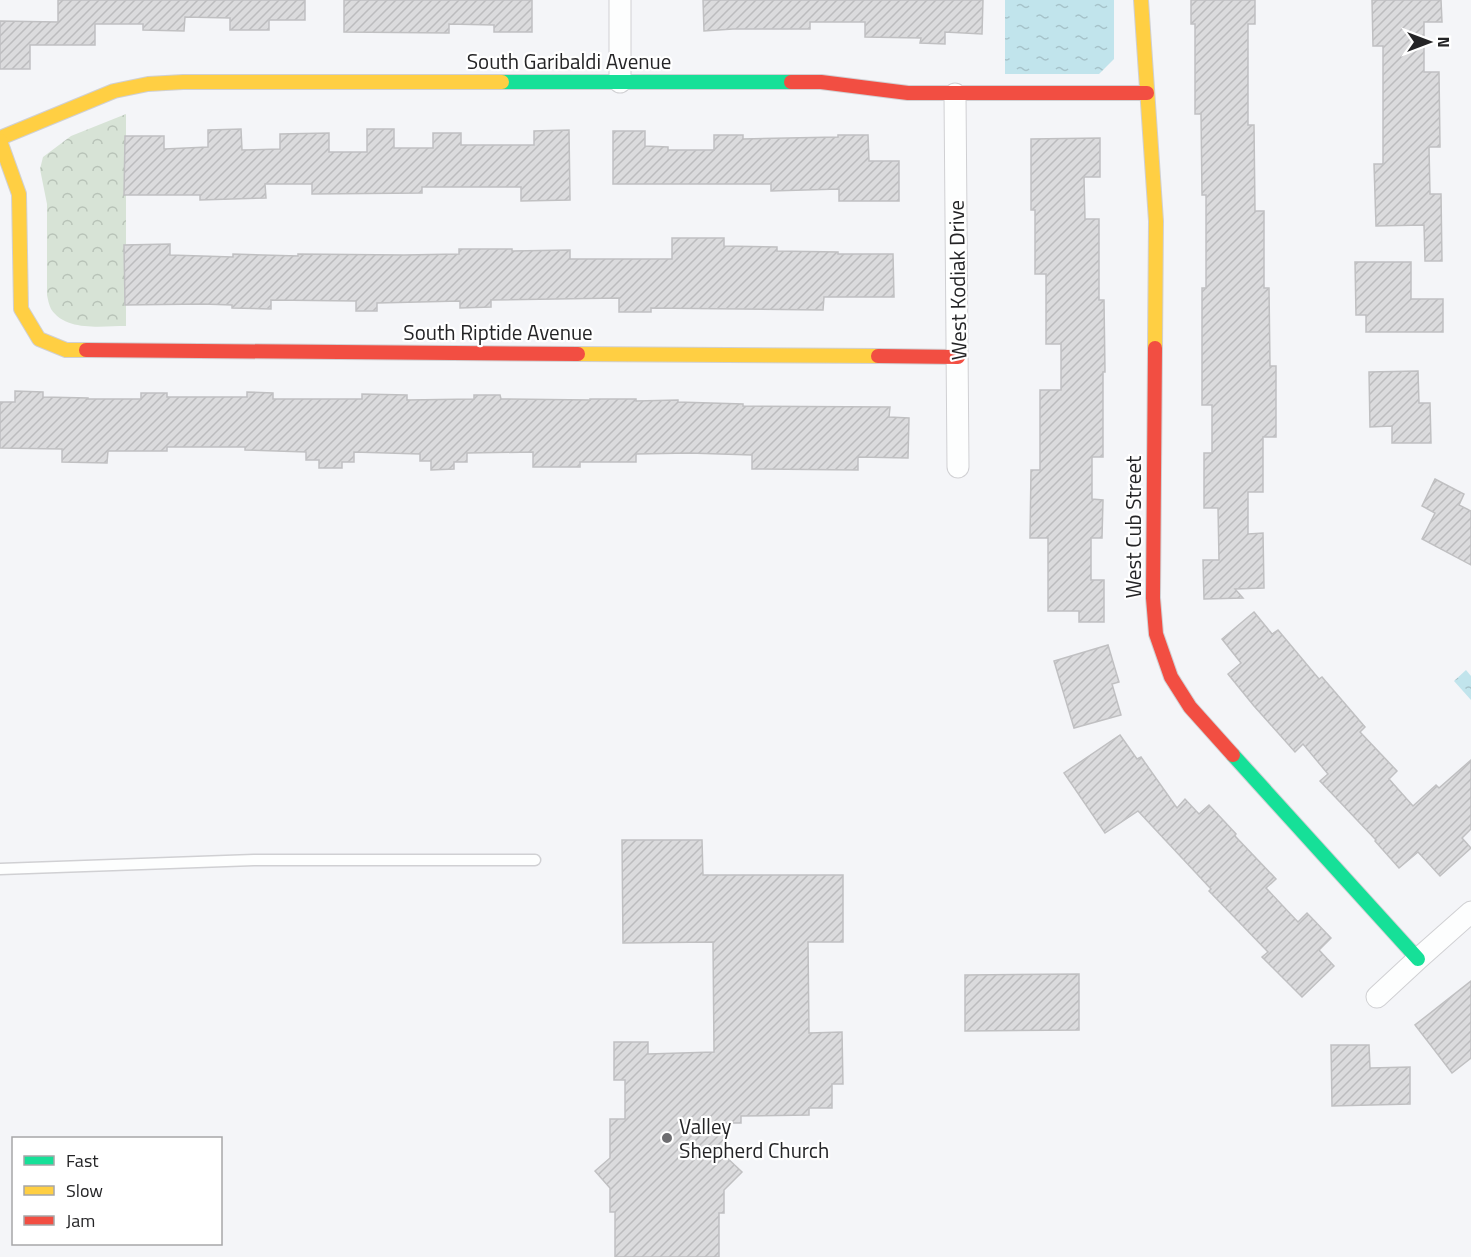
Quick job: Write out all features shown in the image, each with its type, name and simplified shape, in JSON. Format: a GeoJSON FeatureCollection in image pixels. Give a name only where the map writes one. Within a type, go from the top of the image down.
{"type":"FeatureCollection","features":[{"type":"Feature","properties":{"kind":"street"},"geometry":{"type":"LineString","coordinates":[[620,0],[620,82]]}},
{"type":"Feature","properties":{"kind":"street","name":"West Cub Street"},"geometry":{"type":"LineString","coordinates":[[1141,0],[1156,221],[1154,598],[1156,634],[1171,677],[1190,707],[1418,959]]}},
{"type":"Feature","properties":{"kind":"street","name":"South Garibaldi Avenue"},"geometry":{"type":"LineString","coordinates":[[0,140],[114,91],[148,84],[183,81],[821,82],[908,93],[1147,93]]}},
{"type":"Feature","properties":{"kind":"street","name":"West Kodiak Drive"},"geometry":{"type":"LineString","coordinates":[[955,94],[958,467]]}},
{"type":"Feature","properties":{"kind":"street","name":"South Riptide Avenue"},"geometry":{"type":"LineString","coordinates":[[0,140],[19,194],[21,309],[39,339],[66,350],[958,357]]}},
{"type":"Feature","properties":{"kind":"street"},"geometry":{"type":"LineString","coordinates":[[1377,997],[1471,912]]}},
{"type":"Feature","properties":{"kind":"lane"},"geometry":{"type":"LineString","coordinates":[[0,869],[254,860],[535,860]]}},
{"type":"Feature","properties":{"kind":"green space"},"geometry":{"type":"Polygon","coordinates":[[[126,114],[126,326],[96,327],[75,324],[58,316],[51,309],[48,301],[47,204],[40,169],[43,157],[71,136],[126,114]]]}},
{"type":"Feature","properties":{"kind":"water"},"geometry":{"type":"Polygon","coordinates":[[[1005,0],[1114,0],[1114,59],[1099,74],[1005,74],[1005,0]]]}},
{"type":"Feature","properties":{"kind":"water"},"geometry":{"type":"Polygon","coordinates":[[[1466,670],[1471,676],[1471,700],[1454,681],[1466,670]]]}},
{"type":"Feature","properties":{"kind":"building"},"geometry":{"type":"Polygon","coordinates":[[[58,0],[305,0],[305,20],[269,20],[269,30],[230,30],[230,18],[185,17],[184,31],[143,30],[143,24],[95,24],[95,45],[30,45],[30,69],[0,69],[0,21],[58,22],[58,0]]]}},
{"type":"Feature","properties":{"kind":"building"},"geometry":{"type":"Polygon","coordinates":[[[344,0],[532,0],[532,32],[494,32],[494,25],[449,24],[449,33],[344,32],[344,0]]]}},
{"type":"Feature","properties":{"kind":"building"},"geometry":{"type":"Polygon","coordinates":[[[703,0],[983,0],[982,34],[945,32],[945,44],[920,43],[921,38],[865,37],[865,22],[810,22],[810,29],[704,31],[703,0]]]}},
{"type":"Feature","properties":{"kind":"building"},"geometry":{"type":"Polygon","coordinates":[[[1191,0],[1255,0],[1255,24],[1248,24],[1248,125],[1254,125],[1255,211],[1264,211],[1264,288],[1269,288],[1270,366],[1276,366],[1276,437],[1263,437],[1263,492],[1248,492],[1248,534],[1263,533],[1264,588],[1235,589],[1243,598],[1204,599],[1203,560],[1219,560],[1218,508],[1204,508],[1204,453],[1212,453],[1212,405],[1202,405],[1202,288],[1206,288],[1206,195],[1202,195],[1201,114],[1195,114],[1195,24],[1191,24],[1191,0]]]}},
{"type":"Feature","properties":{"kind":"building"},"geometry":{"type":"Polygon","coordinates":[[[1372,0],[1441,0],[1442,22],[1424,22],[1424,72],[1439,72],[1440,147],[1429,147],[1430,194],[1441,194],[1442,261],[1425,261],[1424,225],[1376,226],[1374,164],[1383,164],[1383,46],[1373,46],[1372,0]]]}},
{"type":"Feature","properties":{"kind":"building"},"geometry":{"type":"Polygon","coordinates":[[[241,129],[242,150],[280,149],[280,134],[329,133],[329,152],[367,152],[367,129],[394,129],[394,148],[433,148],[433,133],[461,133],[461,145],[534,145],[534,131],[569,130],[570,200],[521,201],[521,187],[422,187],[422,193],[312,194],[312,184],[265,184],[266,198],[200,200],[200,195],[124,195],[125,136],[164,136],[164,149],[208,147],[208,130],[241,129]]]}},
{"type":"Feature","properties":{"kind":"building"},"geometry":{"type":"Polygon","coordinates":[[[613,131],[645,131],[645,146],[668,147],[668,150],[714,150],[714,135],[743,135],[743,139],[868,135],[869,161],[899,161],[899,201],[839,201],[839,189],[771,191],[771,184],[613,184],[613,131]]]}},
{"type":"Feature","properties":{"kind":"building"},"geometry":{"type":"Polygon","coordinates":[[[1100,138],[1100,177],[1084,177],[1085,219],[1099,219],[1099,300],[1104,300],[1103,457],[1092,457],[1092,499],[1103,500],[1102,538],[1091,538],[1091,580],[1104,580],[1104,622],[1079,622],[1079,611],[1048,611],[1048,538],[1030,538],[1031,470],[1040,470],[1040,390],[1061,390],[1061,344],[1046,344],[1046,274],[1035,274],[1035,210],[1031,210],[1031,139],[1100,138]]]}},
{"type":"Feature","properties":{"kind":"building"},"geometry":{"type":"Polygon","coordinates":[[[672,238],[724,238],[724,246],[777,247],[777,251],[893,254],[894,297],[824,297],[823,310],[651,308],[651,312],[619,312],[619,298],[491,300],[491,307],[460,308],[460,301],[377,303],[377,311],[356,311],[356,301],[271,300],[271,309],[232,308],[232,305],[203,304],[125,305],[124,245],[170,244],[170,255],[233,257],[233,254],[298,256],[298,254],[459,254],[459,249],[512,249],[512,251],[570,250],[570,259],[672,259],[672,238]]]}},
{"type":"Feature","properties":{"kind":"building"},"geometry":{"type":"Polygon","coordinates":[[[1355,262],[1411,262],[1411,299],[1443,299],[1443,332],[1366,332],[1366,315],[1356,315],[1355,262]]]}},
{"type":"Feature","properties":{"kind":"building"},"geometry":{"type":"Polygon","coordinates":[[[1418,371],[1419,403],[1430,403],[1431,443],[1392,443],[1392,426],[1370,427],[1369,372],[1418,371]]]}},
{"type":"Feature","properties":{"kind":"building"},"geometry":{"type":"Polygon","coordinates":[[[15,391],[43,392],[43,397],[88,399],[141,399],[141,393],[167,393],[167,397],[247,397],[247,392],[273,393],[273,399],[362,399],[362,394],[407,395],[407,400],[474,399],[474,395],[500,395],[501,399],[636,399],[636,401],[678,400],[678,402],[743,404],[743,406],[890,407],[889,417],[909,418],[908,458],[858,457],[858,470],[752,469],[752,455],[689,453],[636,454],[636,462],[580,462],[580,467],[533,467],[533,452],[467,453],[467,462],[454,462],[454,469],[431,470],[431,461],[420,461],[420,454],[354,452],[354,462],[342,462],[342,468],[319,468],[319,460],[306,460],[306,452],[245,450],[245,447],[167,447],[167,451],[108,451],[107,463],[62,462],[62,449],[0,448],[0,402],[15,402],[15,391]]]}},
{"type":"Feature","properties":{"kind":"building"},"geometry":{"type":"Polygon","coordinates":[[[1435,479],[1464,494],[1459,505],[1471,511],[1471,565],[1422,539],[1435,513],[1422,506],[1435,479]]]}},
{"type":"Feature","properties":{"kind":"building"},"geometry":{"type":"Polygon","coordinates":[[[1254,612],[1272,634],[1278,630],[1319,679],[1322,677],[1365,727],[1360,732],[1397,771],[1389,779],[1413,806],[1436,785],[1439,788],[1471,760],[1471,829],[1462,838],[1471,848],[1440,876],[1418,852],[1399,868],[1320,781],[1328,774],[1303,744],[1295,752],[1228,674],[1241,663],[1222,639],[1254,612]]]}},
{"type":"Feature","properties":{"kind":"building"},"geometry":{"type":"Polygon","coordinates":[[[1108,645],[1119,682],[1112,684],[1121,715],[1074,728],[1054,661],[1108,645]]]}},
{"type":"Feature","properties":{"kind":"building"},"geometry":{"type":"Polygon","coordinates":[[[1120,735],[1137,759],[1141,757],[1177,808],[1185,799],[1199,814],[1209,805],[1276,879],[1266,888],[1298,922],[1307,913],[1331,938],[1319,950],[1334,966],[1302,997],[1262,957],[1268,952],[1209,891],[1211,889],[1138,811],[1105,833],[1064,773],[1120,735]]]}},
{"type":"Feature","properties":{"kind":"building"},"geometry":{"type":"Polygon","coordinates":[[[622,840],[702,840],[703,875],[843,875],[843,942],[808,942],[809,1033],[842,1032],[843,1084],[832,1084],[832,1108],[809,1108],[809,1115],[741,1116],[741,1123],[724,1123],[724,1155],[742,1172],[724,1190],[724,1213],[719,1213],[719,1257],[615,1257],[615,1212],[610,1212],[610,1188],[595,1171],[610,1158],[610,1119],[625,1119],[625,1080],[614,1080],[614,1042],[648,1042],[648,1054],[714,1052],[713,942],[623,943],[622,840]]]}},
{"type":"Feature","properties":{"kind":"building"},"geometry":{"type":"Polygon","coordinates":[[[1079,974],[1079,1030],[965,1031],[965,975],[1079,974]]]}},
{"type":"Feature","properties":{"kind":"building"},"geometry":{"type":"Polygon","coordinates":[[[1471,981],[1471,1058],[1452,1073],[1415,1025],[1471,981]]]}},
{"type":"Feature","properties":{"kind":"building"},"geometry":{"type":"Polygon","coordinates":[[[1331,1045],[1369,1045],[1370,1068],[1410,1067],[1410,1104],[1332,1106],[1331,1045]]]}},
{"type":"Feature","properties":{"kind":"traffic: fast"},"geometry":{"type":"LineString","coordinates":[[502,82],[791,82]]}},
{"type":"Feature","properties":{"kind":"traffic: fast"},"geometry":{"type":"LineString","coordinates":[[1233,755],[1418,959]]}},
{"type":"Feature","properties":{"kind":"traffic: slow"},"geometry":{"type":"LineString","coordinates":[[1141,0],[1156,221],[1155,348]]}},
{"type":"Feature","properties":{"kind":"traffic: slow"},"geometry":{"type":"LineString","coordinates":[[0,138],[114,91],[148,84],[183,82],[502,82]]}},
{"type":"Feature","properties":{"kind":"traffic: slow"},"geometry":{"type":"LineString","coordinates":[[0,141],[19,194],[21,309],[39,339],[66,350],[86,350]]}},
{"type":"Feature","properties":{"kind":"traffic: slow"},"geometry":{"type":"LineString","coordinates":[[578,354],[878,356]]}},
{"type":"Feature","properties":{"kind":"traffic: jam"},"geometry":{"type":"LineString","coordinates":[[791,82],[821,82],[908,93],[1147,93]]}},
{"type":"Feature","properties":{"kind":"traffic: jam"},"geometry":{"type":"LineString","coordinates":[[1155,348],[1153,598],[1156,634],[1171,677],[1190,707],[1233,755]]}},
{"type":"Feature","properties":{"kind":"traffic: jam"},"geometry":{"type":"LineString","coordinates":[[86,350],[578,354]]}},
{"type":"Feature","properties":{"kind":"traffic: jam"},"geometry":{"type":"LineString","coordinates":[[878,356],[958,357]]}},
{"type":"Feature","properties":{"kind":"place","name":"Valley Shepherd Church"},"geometry":{"type":"Point","coordinates":[667,1138]}}]}
